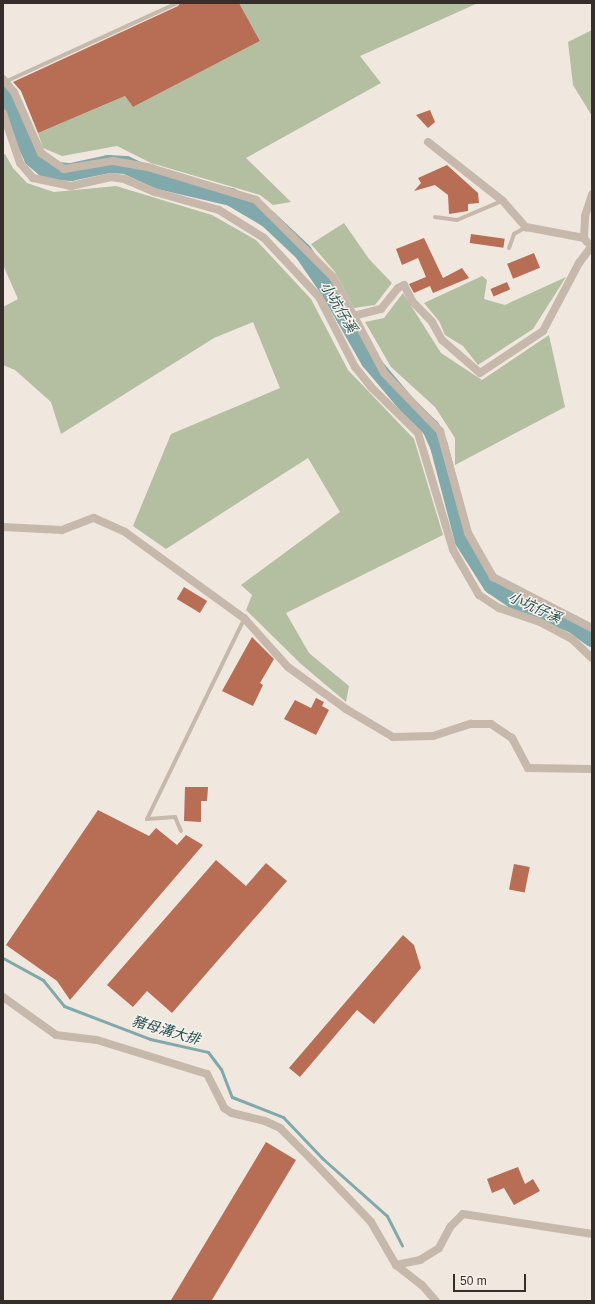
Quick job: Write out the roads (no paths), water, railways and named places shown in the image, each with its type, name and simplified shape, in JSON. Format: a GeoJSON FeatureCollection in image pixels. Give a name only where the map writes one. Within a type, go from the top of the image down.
{"type":"FeatureCollection","features":[{"type":"Feature","properties":{"kind":"street"},"geometry":{"type":"LineString","coordinates":[[5,80],[41,153],[64,169],[113,161],[151,168],[256,200],[333,277],[384,373],[440,431],[468,533],[493,577],[592,628]]}},
{"type":"Feature","properties":{"kind":"street"},"geometry":{"type":"LineString","coordinates":[[3,113],[20,163],[33,178],[71,186],[110,176],[154,192],[219,210],[264,238],[319,297],[355,367],[372,388],[418,433],[453,550],[479,595],[499,608],[540,622],[572,639],[592,658]]}},
{"type":"Feature","properties":{"kind":"street"},"geometry":{"type":"LineString","coordinates":[[428,142],[503,201],[526,227],[584,238]]}},
{"type":"Feature","properties":{"kind":"street"},"geometry":{"type":"LineString","coordinates":[[353,316],[382,309],[398,288],[404,285],[412,301],[432,322],[442,340],[480,373],[543,331],[579,263],[591,248],[584,238],[585,216],[592,194]]}},
{"type":"Feature","properties":{"kind":"street"},"geometry":{"type":"LineString","coordinates":[[3,527],[62,530],[94,518],[125,532],[244,618],[288,667],[346,709],[393,738],[432,736],[472,724],[491,724],[512,738],[528,768],[592,769]]}},
{"type":"Feature","properties":{"kind":"street"},"geometry":{"type":"LineString","coordinates":[[3,997],[56,1035],[97,1040],[208,1074],[224,1108],[232,1113],[265,1121],[280,1128],[372,1222],[396,1265],[422,1285],[436,1301]]}},
{"type":"Feature","properties":{"kind":"street"},"geometry":{"type":"LineString","coordinates":[[396,1265],[420,1260],[439,1248],[450,1227],[463,1214],[592,1234]]}},
{"type":"Feature","properties":{"kind":"lane"},"geometry":{"type":"LineString","coordinates":[[5,80],[177,3]]}},
{"type":"Feature","properties":{"kind":"lane"},"geometry":{"type":"LineString","coordinates":[[435,217],[457,220],[503,201]]}},
{"type":"Feature","properties":{"kind":"lane"},"geometry":{"type":"LineString","coordinates":[[509,248],[514,234],[526,227]]}},
{"type":"Feature","properties":{"kind":"lane"},"geometry":{"type":"LineString","coordinates":[[181,831],[175,817],[147,819],[244,618]]}},
{"type":"Feature","properties":{"kind":"waterway","name":"小坑仔溪"},"geometry":{"type":"LineString","coordinates":[[3,94],[33,158],[47,170],[71,172],[108,164],[126,165],[158,180],[231,197],[268,219],[303,252],[330,291],[370,361],[408,406],[431,428],[439,446],[464,541],[492,585],[514,600],[573,624],[592,638]]}},
{"type":"Feature","properties":{"kind":"waterway","name":"豬母溝大排"},"geometry":{"type":"LineString","coordinates":[[3,958],[43,980],[64,1006],[150,1039],[208,1052],[221,1069],[232,1097],[283,1117],[322,1158],[387,1216],[402,1245]]}}]}
